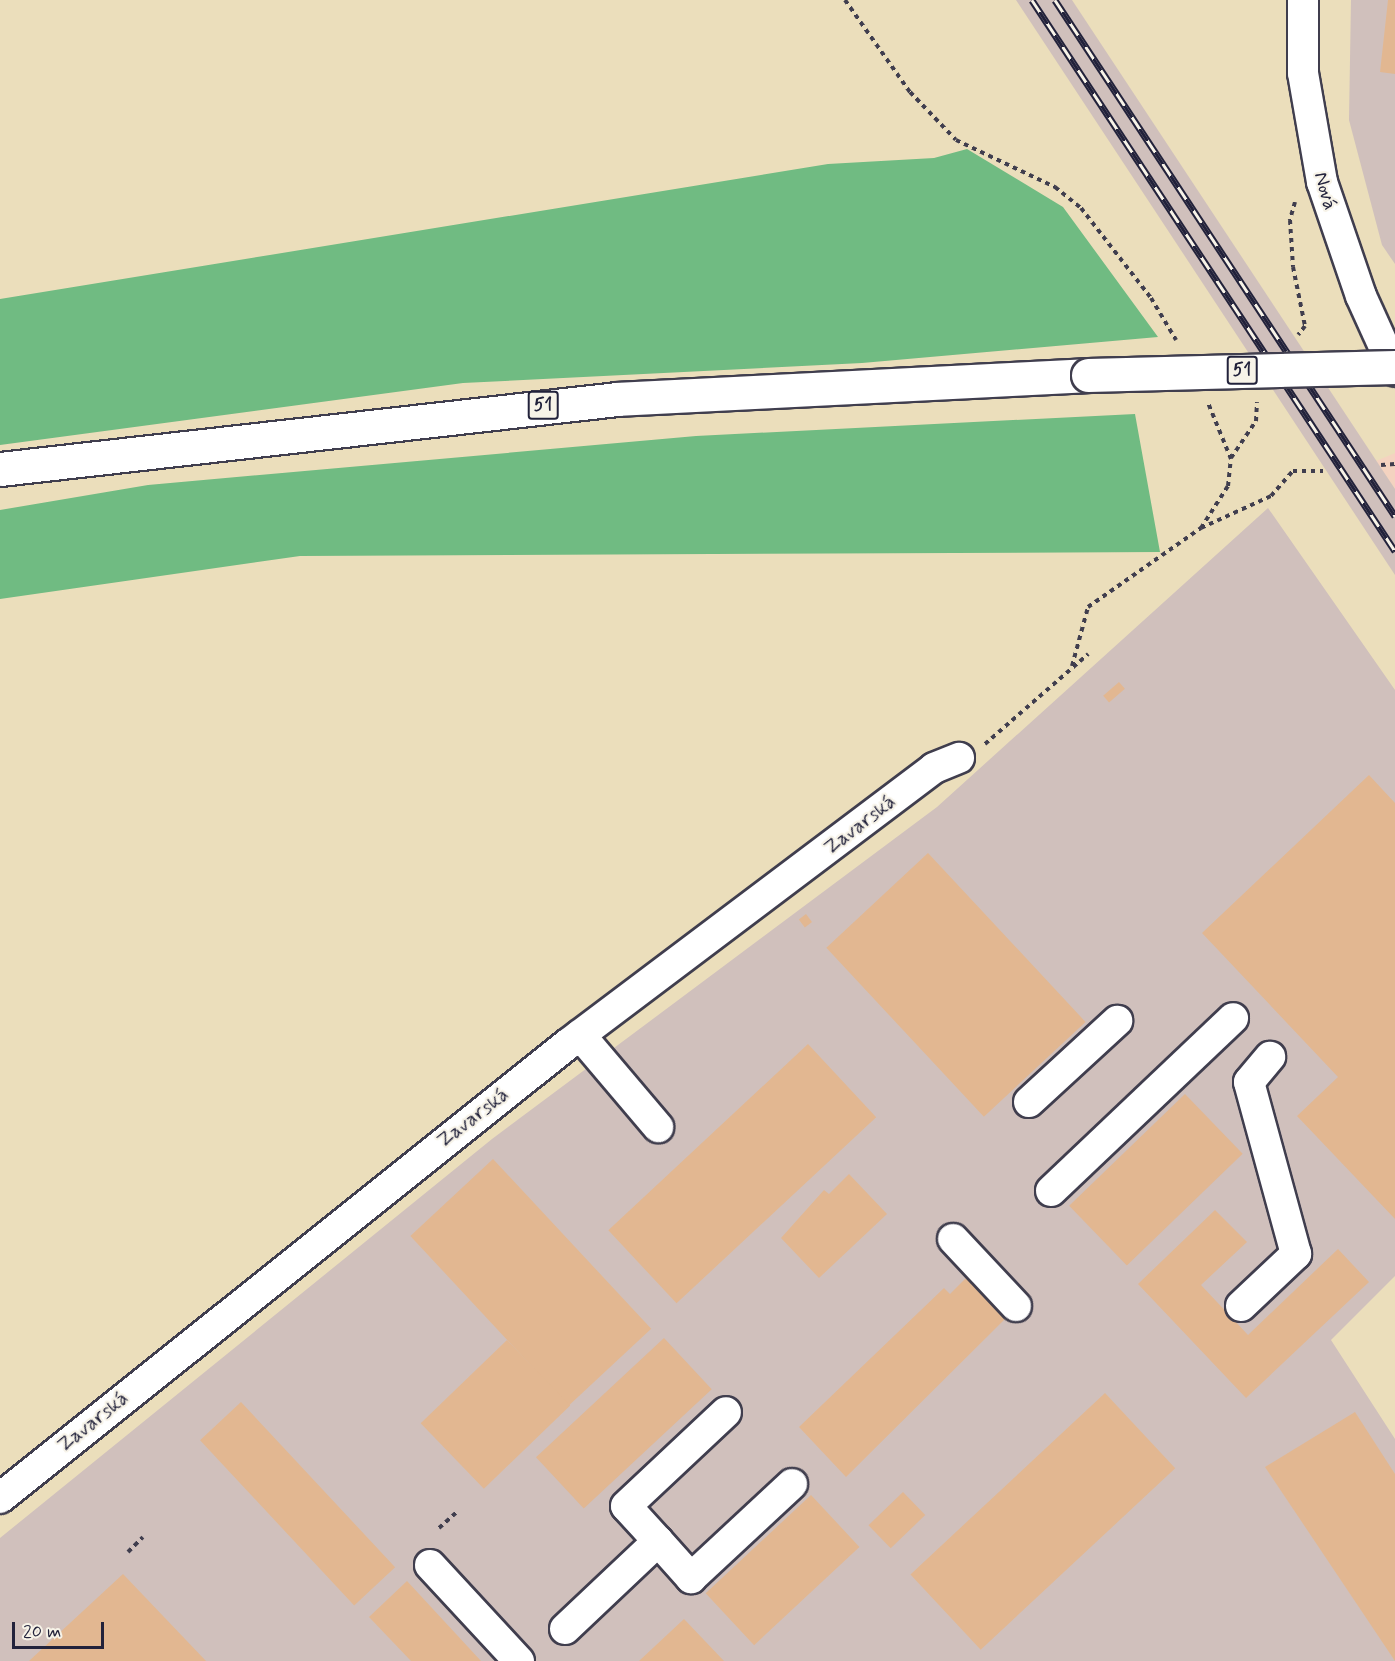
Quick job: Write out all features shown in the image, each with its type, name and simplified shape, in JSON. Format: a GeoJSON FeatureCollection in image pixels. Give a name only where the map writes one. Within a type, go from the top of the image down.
{"type":"FeatureCollection","features":[{"type":"Feature","properties":{"kind":"main road","name":"51"},"geometry":{"type":"LineString","coordinates":[[0,469],[606,400],[1089,375],[1395,369]]}},
{"type":"Feature","properties":{"kind":"street","name":"Nová"},"geometry":{"type":"LineString","coordinates":[[1303,0],[1303,73],[1322,182],[1361,296],[1395,369]]}},
{"type":"Feature","properties":{"kind":"street","name":"Zavarská"},"geometry":{"type":"LineString","coordinates":[[0,1498],[580,1035],[934,768],[959,758]]}},
{"type":"Feature","properties":{"kind":"street"},"geometry":{"type":"LineString","coordinates":[[1051,1191],[1233,1018]]}},
{"type":"Feature","properties":{"kind":"street"},"geometry":{"type":"LineString","coordinates":[[1029,1102],[1117,1021]]}},
{"type":"Feature","properties":{"kind":"street"},"geometry":{"type":"LineString","coordinates":[[580,1035],[658,1127]]}},
{"type":"Feature","properties":{"kind":"street"},"geometry":{"type":"LineString","coordinates":[[1241,1306],[1296,1254],[1249,1082],[1270,1057]]}},
{"type":"Feature","properties":{"kind":"street"},"geometry":{"type":"LineString","coordinates":[[953,1239],[1016,1306]]}},
{"type":"Feature","properties":{"kind":"street"},"geometry":{"type":"LineString","coordinates":[[726,1412],[626,1506],[691,1578],[792,1484]]}},
{"type":"Feature","properties":{"kind":"street"},"geometry":{"type":"LineString","coordinates":[[565,1629],[658,1541]]}},
{"type":"Feature","properties":{"kind":"street"},"geometry":{"type":"LineString","coordinates":[[430,1565],[519,1661]]}},
{"type":"Feature","properties":{"kind":"path"},"geometry":{"type":"LineString","coordinates":[[845,0],[910,92],[956,140]]}},
{"type":"Feature","properties":{"kind":"path"},"geometry":{"type":"LineString","coordinates":[[1298,335],[1305,326],[1290,220],[1297,189],[1322,182]]}},
{"type":"Feature","properties":{"kind":"path"},"geometry":{"type":"LineString","coordinates":[[1231,459],[1256,421],[1255,393]]}},
{"type":"Feature","properties":{"kind":"path"},"geometry":{"type":"LineString","coordinates":[[1381,465],[1395,464]]}},
{"type":"Feature","properties":{"kind":"path"},"geometry":{"type":"LineString","coordinates":[[1201,528],[1271,496],[1293,471],[1323,471]]}},
{"type":"Feature","properties":{"kind":"path"},"geometry":{"type":"LineString","coordinates":[[991,737],[1088,654]]}},
{"type":"Feature","properties":{"kind":"path"},"geometry":{"type":"LineString","coordinates":[[439,1528],[457,1512]]}},
{"type":"Feature","properties":{"kind":"path"},"geometry":{"type":"LineString","coordinates":[[128,1552],[143,1537]]}},
{"type":"Feature","properties":{"kind":"shaded area"},"geometry":{"type":"Polygon","coordinates":[[[1016,0],[1072,0],[1395,489],[1395,575],[1016,0]]]}},
{"type":"Feature","properties":{"kind":"shaded area"},"geometry":{"type":"Polygon","coordinates":[[[1351,0],[1395,0],[1395,264],[1382,245],[1349,120],[1351,0]]]}},
{"type":"Feature","properties":{"kind":"shaded area"},"geometry":{"type":"Polygon","coordinates":[[[1395,453],[1395,489],[1376,461],[1395,453]]]}},
{"type":"Feature","properties":{"kind":"shaded area"},"geometry":{"type":"Polygon","coordinates":[[[1268,508],[1395,690],[1395,1276],[1331,1340],[1395,1439],[1395,1661],[0,1661],[0,1538],[492,1139],[937,807],[1268,508]]]}},
{"type":"Feature","properties":{"kind":"green space"},"geometry":{"type":"Polygon","coordinates":[[[967,149],[1063,207],[1158,337],[862,363],[463,383],[0,445],[0,299],[828,164],[934,158],[967,149]]]}},
{"type":"Feature","properties":{"kind":"green space"},"geometry":{"type":"Polygon","coordinates":[[[1135,414],[1160,552],[300,556],[0,599],[0,510],[148,485],[696,436],[1135,414]]]}},
{"type":"Feature","properties":{"kind":"building"},"geometry":{"type":"Polygon","coordinates":[[[1388,0],[1395,0],[1395,74],[1380,72],[1388,0]]]}},
{"type":"Feature","properties":{"kind":"building"},"geometry":{"type":"Polygon","coordinates":[[[1119,682],[1125,689],[1109,703],[1103,696],[1119,682]]]}},
{"type":"Feature","properties":{"kind":"building"},"geometry":{"type":"Polygon","coordinates":[[[1369,775],[1395,803],[1395,1219],[1297,1116],[1338,1077],[1202,933],[1369,775]]]}},
{"type":"Feature","properties":{"kind":"building"},"geometry":{"type":"Polygon","coordinates":[[[928,853],[1086,1022],[984,1117],[826,948],[928,853]]]}},
{"type":"Feature","properties":{"kind":"building"},"geometry":{"type":"Polygon","coordinates":[[[806,914],[812,922],[805,927],[799,919],[806,914]]]}},
{"type":"Feature","properties":{"kind":"building"},"geometry":{"type":"Polygon","coordinates":[[[808,1044],[876,1117],[677,1303],[608,1230],[808,1044]]]}},
{"type":"Feature","properties":{"kind":"building"},"geometry":{"type":"Polygon","coordinates":[[[1185,1094],[1243,1154],[1127,1266],[1069,1206],[1185,1094]]]}},
{"type":"Feature","properties":{"kind":"building"},"geometry":{"type":"Polygon","coordinates":[[[493,1159],[651,1329],[569,1406],[410,1236],[493,1159]]]}},
{"type":"Feature","properties":{"kind":"building"},"geometry":{"type":"Polygon","coordinates":[[[849,1174],[887,1214],[819,1278],[781,1238],[824,1190],[829,1194],[849,1174]]]}},
{"type":"Feature","properties":{"kind":"building"},"geometry":{"type":"Polygon","coordinates":[[[1215,1210],[1247,1242],[1201,1285],[1248,1335],[1338,1249],[1369,1282],[1246,1398],[1138,1284],[1215,1210]]]}},
{"type":"Feature","properties":{"kind":"building"},"geometry":{"type":"Polygon","coordinates":[[[967,1277],[1006,1318],[846,1477],[799,1427],[944,1288],[950,1294],[967,1277]]]}},
{"type":"Feature","properties":{"kind":"building"},"geometry":{"type":"Polygon","coordinates":[[[664,1338],[712,1389],[584,1509],[536,1457],[664,1338]]]}},
{"type":"Feature","properties":{"kind":"building"},"geometry":{"type":"Polygon","coordinates":[[[507,1340],[570,1405],[484,1489],[421,1423],[507,1340]]]}},
{"type":"Feature","properties":{"kind":"building"},"geometry":{"type":"Polygon","coordinates":[[[1105,1393],[1175,1468],[981,1650],[910,1574],[1105,1393]]]}},
{"type":"Feature","properties":{"kind":"building"},"geometry":{"type":"Polygon","coordinates":[[[241,1402],[395,1567],[354,1605],[200,1440],[241,1402]]]}},
{"type":"Feature","properties":{"kind":"building"},"geometry":{"type":"Polygon","coordinates":[[[1355,1412],[1395,1474],[1395,1661],[1265,1467],[1355,1412]]]}},
{"type":"Feature","properties":{"kind":"building"},"geometry":{"type":"Polygon","coordinates":[[[903,1492],[925,1515],[891,1548],[868,1525],[903,1492]]]}},
{"type":"Feature","properties":{"kind":"building"},"geometry":{"type":"Polygon","coordinates":[[[811,1495],[859,1547],[754,1645],[706,1593],[811,1495]]]}},
{"type":"Feature","properties":{"kind":"building"},"geometry":{"type":"Polygon","coordinates":[[[123,1574],[206,1661],[29,1661],[123,1574]]]}},
{"type":"Feature","properties":{"kind":"building"},"geometry":{"type":"Polygon","coordinates":[[[407,1581],[481,1661],[411,1661],[369,1617],[407,1581]]]}},
{"type":"Feature","properties":{"kind":"building"},"geometry":{"type":"Polygon","coordinates":[[[684,1619],[724,1661],[639,1661],[684,1619]]]}},
{"type":"Feature","properties":{"kind":"railway"},"geometry":{"type":"LineString","coordinates":[[1032,0],[1395,551]]}},
{"type":"Feature","properties":{"kind":"railway"},"geometry":{"type":"LineString","coordinates":[[1055,0],[1395,516]]}}]}
